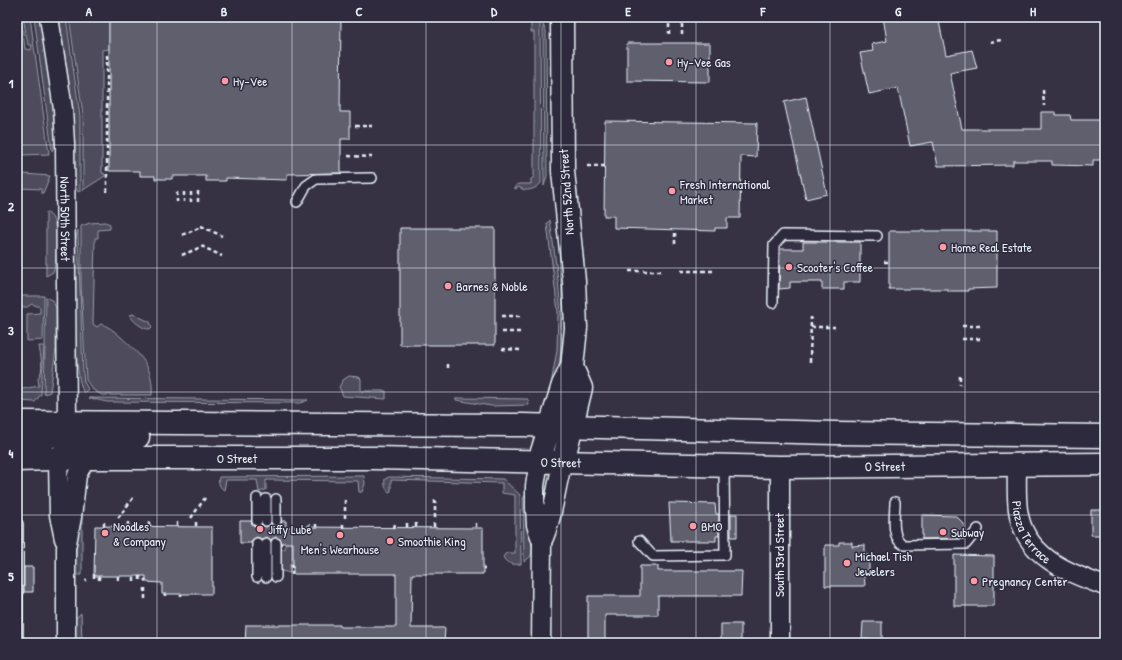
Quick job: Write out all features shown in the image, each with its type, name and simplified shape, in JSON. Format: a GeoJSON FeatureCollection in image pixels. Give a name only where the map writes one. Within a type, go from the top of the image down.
{"type":"FeatureCollection","features":[{"type":"Feature","properties":{"kind":"main road","name":"North 52nd Street"},"geometry":{"type":"LineString","coordinates":[[539,461],[561,427],[581,388],[572,367],[576,311],[563,171],[562,17]]}},
{"type":"Feature","properties":{"kind":"main road"},"geometry":{"type":"LineString","coordinates":[[17,422],[259,423],[1105,436]]}},
{"type":"Feature","properties":{"kind":"main road"},"geometry":{"type":"LineString","coordinates":[[17,442],[40,440],[51,437],[60,432],[67,422]]}},
{"type":"Feature","properties":{"kind":"main road"},"geometry":{"type":"LineString","coordinates":[[58,459],[72,444],[91,438],[200,435],[259,423]]}},
{"type":"Feature","properties":{"kind":"main road","name":"North 52nd Street"},"geometry":{"type":"LineString","coordinates":[[561,427],[563,462]]}},
{"type":"Feature","properties":{"kind":"main road","name":"O Street"},"geometry":{"type":"LineString","coordinates":[[17,460],[86,458],[375,458],[780,467],[1017,463],[1105,464]]}},
{"type":"Feature","properties":{"kind":"street","name":"North 50th Street"},"geometry":{"type":"LineString","coordinates":[[49,17],[64,123],[67,422]]}},
{"type":"Feature","properties":{"kind":"street"},"geometry":{"type":"LineString","coordinates":[[66,643],[66,548],[72,517],[77,476],[86,458]]}},
{"type":"Feature","properties":{"kind":"street"},"geometry":{"type":"LineString","coordinates":[[58,459],[59,515],[66,548]]}},
{"type":"Feature","properties":{"kind":"street"},"geometry":{"type":"LineString","coordinates":[[539,461],[535,486],[535,508],[536,525],[542,542],[541,643]]}},
{"type":"Feature","properties":{"kind":"street"},"geometry":{"type":"LineString","coordinates":[[542,542],[550,525],[556,486],[563,462]]}},
{"type":"Feature","properties":{"kind":"street","name":"Piazza Terrace"},"geometry":{"type":"LineString","coordinates":[[1017,463],[1018,510],[1020,521],[1032,544],[1048,560],[1060,568],[1105,586]]}},
{"type":"Feature","properties":{"kind":"street","name":"South 53rd Street"},"geometry":{"type":"LineString","coordinates":[[780,467],[780,643]]}},
{"type":"Feature","properties":{"kind":"lane"},"geometry":{"type":"LineString","coordinates":[[298,202],[306,186],[311,181],[316,179],[372,178]]}},
{"type":"Feature","properties":{"kind":"lane"},"geometry":{"type":"LineString","coordinates":[[773,302],[774,245],[782,235],[876,236]]}},
{"type":"Feature","properties":{"kind":"lane"},"geometry":{"type":"LineString","coordinates":[[639,541],[652,556],[725,555],[724,466]]}},
{"type":"Feature","properties":{"kind":"lane"},"geometry":{"type":"LineString","coordinates":[[257,521],[267,499],[271,521]]}},
{"type":"Feature","properties":{"kind":"lane"},"geometry":{"type":"LineString","coordinates":[[895,502],[895,531],[897,539],[904,544],[966,544],[978,529]]}},
{"type":"Feature","properties":{"kind":"lane"},"geometry":{"type":"LineString","coordinates":[[18,524],[18,643]]}},
{"type":"Feature","properties":{"kind":"lane"},"geometry":{"type":"LineString","coordinates":[[257,543],[257,577]]}},
{"type":"Feature","properties":{"kind":"lane"},"geometry":{"type":"LineString","coordinates":[[271,543],[271,577]]}},
{"type":"Feature","properties":{"kind":"path"},"geometry":{"type":"LineString","coordinates":[[669,17],[669,34]]}},
{"type":"Feature","properties":{"kind":"path"},"geometry":{"type":"LineString","coordinates":[[682,17],[682,34]]}},
{"type":"Feature","properties":{"kind":"path"},"geometry":{"type":"LineString","coordinates":[[990,42],[1001,40]]}},
{"type":"Feature","properties":{"kind":"path"},"geometry":{"type":"LineString","coordinates":[[107,53],[107,192]]}},
{"type":"Feature","properties":{"kind":"path"},"geometry":{"type":"LineString","coordinates":[[1043,90],[1044,106]]}},
{"type":"Feature","properties":{"kind":"path"},"geometry":{"type":"LineString","coordinates":[[355,126],[372,126]]}},
{"type":"Feature","properties":{"kind":"path"},"geometry":{"type":"LineString","coordinates":[[348,156],[372,156]]}},
{"type":"Feature","properties":{"kind":"path"},"geometry":{"type":"LineString","coordinates":[[586,166],[605,166]]}},
{"type":"Feature","properties":{"kind":"path"},"geometry":{"type":"LineString","coordinates":[[198,191],[198,202]]}},
{"type":"Feature","properties":{"kind":"path"},"geometry":{"type":"LineString","coordinates":[[177,192],[177,202]]}},
{"type":"Feature","properties":{"kind":"path"},"geometry":{"type":"LineString","coordinates":[[184,192],[184,202]]}},
{"type":"Feature","properties":{"kind":"path"},"geometry":{"type":"LineString","coordinates":[[191,192],[191,202]]}},
{"type":"Feature","properties":{"kind":"path"},"geometry":{"type":"LineString","coordinates":[[182,235],[202,227],[222,236]]}},
{"type":"Feature","properties":{"kind":"path"},"geometry":{"type":"LineString","coordinates":[[675,233],[675,245]]}},
{"type":"Feature","properties":{"kind":"path"},"geometry":{"type":"LineString","coordinates":[[182,255],[202,246],[222,256]]}},
{"type":"Feature","properties":{"kind":"path"},"geometry":{"type":"LineString","coordinates":[[884,262],[889,262]]}},
{"type":"Feature","properties":{"kind":"path"},"geometry":{"type":"LineString","coordinates":[[629,271],[664,271]]}},
{"type":"Feature","properties":{"kind":"path"},"geometry":{"type":"LineString","coordinates":[[681,271],[716,271]]}},
{"type":"Feature","properties":{"kind":"path"},"geometry":{"type":"LineString","coordinates":[[502,316],[522,316]]}},
{"type":"Feature","properties":{"kind":"path"},"geometry":{"type":"LineString","coordinates":[[810,362],[811,317]]}},
{"type":"Feature","properties":{"kind":"path"},"geometry":{"type":"LineString","coordinates":[[962,326],[983,326]]}},
{"type":"Feature","properties":{"kind":"path"},"geometry":{"type":"LineString","coordinates":[[811,327],[835,327]]}},
{"type":"Feature","properties":{"kind":"path"},"geometry":{"type":"LineString","coordinates":[[502,332],[522,332]]}},
{"type":"Feature","properties":{"kind":"path"},"geometry":{"type":"LineString","coordinates":[[962,339],[983,339]]}},
{"type":"Feature","properties":{"kind":"path"},"geometry":{"type":"LineString","coordinates":[[502,349],[522,350]]}},
{"type":"Feature","properties":{"kind":"path"},"geometry":{"type":"LineString","coordinates":[[448,364],[448,370]]}},
{"type":"Feature","properties":{"kind":"path"},"geometry":{"type":"LineString","coordinates":[[960,376],[960,385]]}},
{"type":"Feature","properties":{"kind":"path"},"geometry":{"type":"LineString","coordinates":[[118,518],[133,498]]}},
{"type":"Feature","properties":{"kind":"path"},"geometry":{"type":"LineString","coordinates":[[191,518],[205,498]]}},
{"type":"Feature","properties":{"kind":"path"},"geometry":{"type":"LineString","coordinates":[[345,500],[345,520]]}},
{"type":"Feature","properties":{"kind":"path"},"geometry":{"type":"LineString","coordinates":[[434,528],[435,500]]}},
{"type":"Feature","properties":{"kind":"path"},"geometry":{"type":"LineString","coordinates":[[196,522],[196,527]]}},
{"type":"Feature","properties":{"kind":"path"},"geometry":{"type":"LineString","coordinates":[[407,523],[407,528]]}},
{"type":"Feature","properties":{"kind":"path"},"geometry":{"type":"LineString","coordinates":[[416,523],[416,528]]}},
{"type":"Feature","properties":{"kind":"path"},"geometry":{"type":"LineString","coordinates":[[476,523],[476,528]]}},
{"type":"Feature","properties":{"kind":"path"},"geometry":{"type":"LineString","coordinates":[[394,528],[395,524]]}},
{"type":"Feature","properties":{"kind":"path"},"geometry":{"type":"LineString","coordinates":[[292,564],[292,578]]}},
{"type":"Feature","properties":{"kind":"path"},"geometry":{"type":"LineString","coordinates":[[94,574],[94,580]]}},
{"type":"Feature","properties":{"kind":"path"},"geometry":{"type":"LineString","coordinates":[[118,576],[118,581]]}},
{"type":"Feature","properties":{"kind":"path"},"geometry":{"type":"LineString","coordinates":[[134,576],[134,581]]}},
{"type":"Feature","properties":{"kind":"path"},"geometry":{"type":"LineString","coordinates":[[140,576],[140,581]]}},
{"type":"Feature","properties":{"kind":"path"},"geometry":{"type":"LineString","coordinates":[[145,588],[145,600]]}},
{"type":"Feature","properties":{"kind":"shaded area"},"geometry":{"type":"Polygon","coordinates":[[[17,17],[21,17],[25,49],[31,50],[32,45],[28,45],[23,17],[30,17],[49,154],[22,155],[18,152],[17,17]]]}},
{"type":"Feature","properties":{"kind":"shaded area"},"geometry":{"type":"Polygon","coordinates":[[[34,17],[40,17],[51,87],[55,128],[52,151],[34,17]]]}},
{"type":"Feature","properties":{"kind":"shaded area"},"geometry":{"type":"Polygon","coordinates":[[[59,17],[66,17],[80,116],[80,191],[78,192],[75,186],[73,111],[59,17]]]}},
{"type":"Feature","properties":{"kind":"shaded area"},"geometry":{"type":"Polygon","coordinates":[[[69,17],[109,17],[109,49],[102,50],[102,173],[105,174],[105,176],[83,190],[83,115],[69,17]]]}},
{"type":"Feature","properties":{"kind":"shaded area"},"geometry":{"type":"Polygon","coordinates":[[[517,17],[535,17],[539,20],[540,26],[541,183],[531,190],[525,190],[519,187],[515,189],[515,186],[518,184],[531,184],[531,179],[534,177],[534,32],[531,32],[531,22],[520,22],[517,20],[517,17]]]}},
{"type":"Feature","properties":{"kind":"shaded area"},"geometry":{"type":"Polygon","coordinates":[[[543,25],[546,31],[547,176],[544,186],[543,25]]]}},
{"type":"Feature","properties":{"kind":"shaded area"},"geometry":{"type":"Polygon","coordinates":[[[24,174],[50,176],[43,193],[41,193],[41,189],[18,188],[18,178],[24,174]]]}},
{"type":"Feature","properties":{"kind":"shaded area"},"geometry":{"type":"Polygon","coordinates":[[[46,212],[52,217],[55,223],[56,245],[53,272],[46,276],[46,220],[46,212]]]}},
{"type":"Feature","properties":{"kind":"shaded area"},"geometry":{"type":"Polygon","coordinates":[[[550,220],[558,283],[561,332],[557,375],[550,390],[557,350],[558,312],[547,224],[550,220]]]}},
{"type":"Feature","properties":{"kind":"shaded area"},"geometry":{"type":"Polygon","coordinates":[[[105,222],[110,224],[110,229],[98,230],[98,238],[95,238],[93,324],[97,327],[101,324],[112,329],[140,356],[151,376],[152,395],[102,395],[93,390],[86,380],[81,284],[81,226],[90,223],[105,222]]]}},
{"type":"Feature","properties":{"kind":"shaded area"},"geometry":{"type":"Polygon","coordinates":[[[78,230],[83,374],[84,382],[88,389],[84,393],[80,382],[75,320],[75,242],[78,230]]]}},
{"type":"Feature","properties":{"kind":"shaded area"},"geometry":{"type":"Polygon","coordinates":[[[18,296],[44,296],[43,340],[27,341],[27,314],[40,313],[40,307],[32,304],[27,307],[18,307],[18,296]]]}},
{"type":"Feature","properties":{"kind":"shaded area"},"geometry":{"type":"Polygon","coordinates":[[[46,297],[53,301],[56,308],[56,348],[50,392],[44,394],[46,297]]]}},
{"type":"Feature","properties":{"kind":"shaded area"},"geometry":{"type":"Polygon","coordinates":[[[133,314],[150,322],[152,327],[148,329],[138,325],[130,315],[133,314]]]}},
{"type":"Feature","properties":{"kind":"shaded area"},"geometry":{"type":"Polygon","coordinates":[[[39,346],[44,346],[41,394],[35,402],[17,401],[17,390],[39,386],[38,378],[42,367],[39,346]]]}},
{"type":"Feature","properties":{"kind":"shaded area"},"geometry":{"type":"Polygon","coordinates":[[[349,376],[359,377],[361,379],[361,391],[386,391],[386,399],[343,396],[339,387],[343,380],[349,376]]]}},
{"type":"Feature","properties":{"kind":"shaded area"},"geometry":{"type":"Polygon","coordinates":[[[89,398],[308,400],[300,403],[107,402],[89,398]]]}},
{"type":"Feature","properties":{"kind":"shaded area"},"geometry":{"type":"Polygon","coordinates":[[[456,398],[528,399],[529,405],[491,406],[456,400],[456,398]]]}},
{"type":"Feature","properties":{"kind":"shaded area"},"geometry":{"type":"Polygon","coordinates":[[[364,476],[365,484],[362,492],[359,492],[358,481],[266,480],[266,490],[259,492],[257,480],[226,480],[224,490],[220,486],[219,481],[219,477],[364,476]]]}},
{"type":"Feature","properties":{"kind":"shaded area"},"geometry":{"type":"Polygon","coordinates":[[[389,477],[503,479],[520,495],[521,564],[510,564],[503,557],[506,553],[515,553],[515,495],[502,493],[502,483],[391,480],[391,491],[389,492],[386,488],[385,479],[389,477]]]}},
{"type":"Feature","properties":{"kind":"shaded area"},"geometry":{"type":"Polygon","coordinates":[[[526,494],[532,549],[531,556],[524,562],[523,498],[526,494]]]}},
{"type":"Feature","properties":{"kind":"shaded area"},"geometry":{"type":"Polygon","coordinates":[[[82,504],[82,575],[75,575],[77,534],[82,504]]]}},
{"type":"Feature","properties":{"kind":"shaded area"},"geometry":{"type":"Polygon","coordinates":[[[293,528],[293,564],[290,564],[290,573],[282,571],[280,568],[280,550],[285,549],[286,537],[293,528]]]}},
{"type":"Feature","properties":{"kind":"shaded area"},"geometry":{"type":"Polygon","coordinates":[[[81,613],[82,643],[75,643],[75,619],[81,613]]]}},
{"type":"Feature","properties":{"kind":"building","name":"Hy-Vee"},"geometry":{"type":"Polygon","coordinates":[[[109,17],[341,17],[340,112],[350,112],[350,139],[341,139],[341,173],[287,174],[287,180],[226,178],[226,181],[206,181],[206,176],[172,176],[172,179],[155,179],[155,176],[140,176],[140,171],[109,171],[109,17]]]}},
{"type":"Feature","properties":{"kind":"building"},"geometry":{"type":"Polygon","coordinates":[[[883,17],[938,17],[946,55],[972,50],[977,68],[950,73],[962,129],[1041,129],[1041,112],[1056,112],[1056,115],[1070,115],[1071,120],[1105,120],[1105,156],[1101,156],[1101,160],[1093,160],[1093,166],[1052,165],[1052,161],[1013,161],[1013,165],[938,166],[933,142],[910,146],[898,88],[869,94],[860,53],[873,51],[872,44],[887,41],[883,17]]]}},
{"type":"Feature","properties":{"kind":"building","name":"Hy-Vee Gas"},"geometry":{"type":"Polygon","coordinates":[[[627,43],[710,43],[710,82],[627,81],[627,43]]]}},
{"type":"Feature","properties":{"kind":"building"},"geometry":{"type":"Polygon","coordinates":[[[806,97],[827,194],[806,199],[784,102],[806,97]]]}},
{"type":"Feature","properties":{"kind":"building","name":"Fresh International Market"},"geometry":{"type":"Polygon","coordinates":[[[605,121],[757,123],[756,157],[741,156],[740,218],[727,218],[727,228],[715,228],[715,231],[614,228],[614,216],[604,216],[605,121]]]}},
{"type":"Feature","properties":{"kind":"building","name":"Barnes & Noble"},"geometry":{"type":"Polygon","coordinates":[[[400,228],[495,228],[495,345],[400,345],[400,228]]]}},
{"type":"Feature","properties":{"kind":"building","name":"Home Real Estate"},"geometry":{"type":"Polygon","coordinates":[[[889,231],[997,231],[997,288],[968,289],[968,291],[948,291],[948,289],[889,289],[889,231]]]}},
{"type":"Feature","properties":{"kind":"building"},"geometry":{"type":"Polygon","coordinates":[[[803,242],[860,242],[860,282],[844,282],[844,289],[822,289],[822,282],[790,282],[790,288],[779,289],[780,249],[803,249],[803,242]]]}},
{"type":"Feature","properties":{"kind":"building","name":"BMO"},"geometry":{"type":"Polygon","coordinates":[[[669,503],[715,504],[716,514],[719,514],[719,536],[716,536],[716,541],[671,541],[669,503]]]}},
{"type":"Feature","properties":{"kind":"building"},"geometry":{"type":"Polygon","coordinates":[[[1091,510],[1105,510],[1105,535],[1091,535],[1091,510]]]}},
{"type":"Feature","properties":{"kind":"building"},"geometry":{"type":"Polygon","coordinates":[[[731,514],[737,514],[737,537],[731,537],[731,514]]]}},
{"type":"Feature","properties":{"kind":"building","name":"Subway"},"geometry":{"type":"Polygon","coordinates":[[[922,515],[956,516],[964,524],[963,538],[922,539],[922,515]]]}},
{"type":"Feature","properties":{"kind":"building"},"geometry":{"type":"Polygon","coordinates":[[[240,521],[251,521],[252,524],[257,527],[262,525],[266,527],[271,524],[276,527],[281,524],[282,521],[286,521],[286,527],[483,528],[483,574],[412,574],[411,628],[445,628],[444,643],[245,643],[246,625],[340,625],[340,627],[396,627],[396,574],[293,574],[293,543],[282,543],[281,540],[276,537],[271,540],[266,537],[262,539],[257,537],[252,540],[251,543],[240,543],[240,521]]]}},
{"type":"Feature","properties":{"kind":"building"},"geometry":{"type":"Polygon","coordinates":[[[95,526],[212,527],[212,594],[162,594],[162,583],[146,582],[146,576],[94,576],[95,526]]]}},
{"type":"Feature","properties":{"kind":"building","name":"Michael Tish Jewelers"},"geometry":{"type":"Polygon","coordinates":[[[839,542],[852,542],[852,546],[865,545],[865,555],[869,555],[869,570],[864,570],[865,586],[825,586],[825,545],[839,545],[839,542]]]}},
{"type":"Feature","properties":{"kind":"building","name":"Pregnancy Center"},"geometry":{"type":"Polygon","coordinates":[[[954,555],[994,556],[994,606],[954,606],[954,555]]]}},
{"type":"Feature","properties":{"kind":"building"},"geometry":{"type":"Polygon","coordinates":[[[640,566],[658,566],[658,571],[742,571],[741,596],[658,596],[658,615],[605,615],[605,643],[588,643],[588,596],[640,596],[640,566]]]}},
{"type":"Feature","properties":{"kind":"building"},"geometry":{"type":"Polygon","coordinates":[[[24,567],[33,567],[33,592],[24,592],[24,567]]]}},
{"type":"Feature","properties":{"kind":"building"},"geometry":{"type":"Polygon","coordinates":[[[863,622],[882,622],[882,640],[862,639],[863,622]]]}},
{"type":"Feature","properties":{"kind":"building"},"geometry":{"type":"Polygon","coordinates":[[[721,624],[741,624],[741,643],[721,643],[721,624]]]}},
{"type":"Feature","properties":{"kind":"place","name":"Hy-Vee Gas"},"geometry":{"type":"Point","coordinates":[669,62]}},
{"type":"Feature","properties":{"kind":"place","name":"Hy-Vee"},"geometry":{"type":"Point","coordinates":[225,81]}},
{"type":"Feature","properties":{"kind":"place","name":"Fresh International Market"},"geometry":{"type":"Point","coordinates":[672,191]}},
{"type":"Feature","properties":{"kind":"place","name":"Home Real Estate"},"geometry":{"type":"Point","coordinates":[943,247]}},
{"type":"Feature","properties":{"kind":"place","name":"Scooter's Coffee"},"geometry":{"type":"Point","coordinates":[789,267]}},
{"type":"Feature","properties":{"kind":"place","name":"Barnes & Noble"},"geometry":{"type":"Point","coordinates":[448,286]}},
{"type":"Feature","properties":{"kind":"place","name":"BMO"},"geometry":{"type":"Point","coordinates":[693,526]}},
{"type":"Feature","properties":{"kind":"place","name":"Jiffy Lube"},"geometry":{"type":"Point","coordinates":[260,529]}},
{"type":"Feature","properties":{"kind":"place","name":"Subway"},"geometry":{"type":"Point","coordinates":[943,532]}},
{"type":"Feature","properties":{"kind":"place","name":"Noodles & Company"},"geometry":{"type":"Point","coordinates":[105,533]}},
{"type":"Feature","properties":{"kind":"place","name":"Men's Wearhouse"},"geometry":{"type":"Point","coordinates":[340,535]}},
{"type":"Feature","properties":{"kind":"place","name":"Smoothie King"},"geometry":{"type":"Point","coordinates":[390,541]}},
{"type":"Feature","properties":{"kind":"place","name":"Michael Tish Jewelers"},"geometry":{"type":"Point","coordinates":[847,563]}},
{"type":"Feature","properties":{"kind":"place","name":"Pregnancy Center"},"geometry":{"type":"Point","coordinates":[974,581]}}]}
